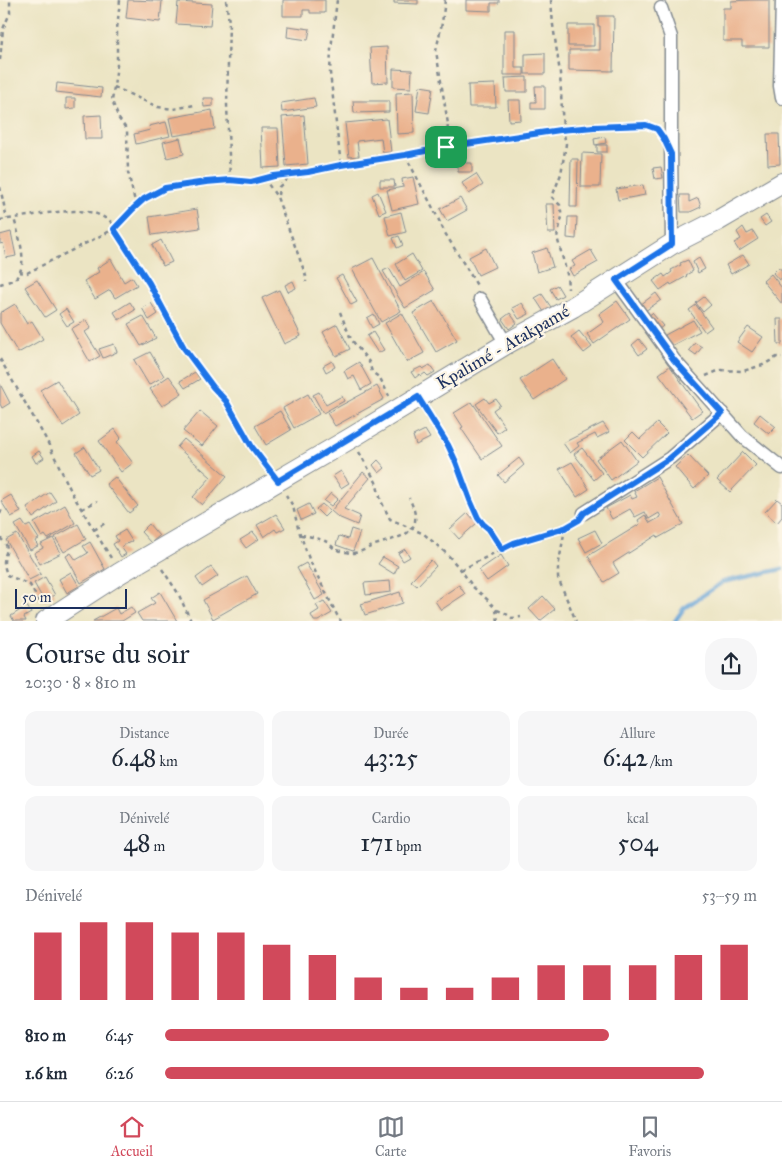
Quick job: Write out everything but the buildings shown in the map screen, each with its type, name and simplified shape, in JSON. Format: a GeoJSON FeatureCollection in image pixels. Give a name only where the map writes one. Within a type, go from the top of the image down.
{"type":"FeatureCollection","features":[{"type":"Feature","properties":{"kind":"main road","name":"Kpalimé - Atakpamé"},"geometry":{"type":"LineString","coordinates":[[49,619],[120,573],[351,438],[506,344],[573,307],[672,244],[719,220],[782,183]]}},
{"type":"Feature","properties":{"kind":"street"},"geometry":{"type":"LineString","coordinates":[[782,0],[780,86],[782,98]]}},
{"type":"Feature","properties":{"kind":"street"},"geometry":{"type":"LineString","coordinates":[[661,8],[671,37],[672,244]]}},
{"type":"Feature","properties":{"kind":"street"},"geometry":{"type":"LineString","coordinates":[[616,280],[674,360],[742,436],[782,468]]}},
{"type":"Feature","properties":{"kind":"street"},"geometry":{"type":"LineString","coordinates":[[480,299],[506,344]]}},
{"type":"Feature","properties":{"kind":"street"},"geometry":{"type":"LineString","coordinates":[[584,513],[670,458],[722,413]]}},
{"type":"Feature","properties":{"kind":"path"},"geometry":{"type":"LineString","coordinates":[[0,60],[3,30],[10,13],[10,0]]}},
{"type":"Feature","properties":{"kind":"path"},"geometry":{"type":"LineString","coordinates":[[120,0],[116,30],[118,65],[112,101],[119,120],[127,130],[128,172],[136,206]]}},
{"type":"Feature","properties":{"kind":"path"},"geometry":{"type":"LineString","coordinates":[[226,0],[229,22],[227,104],[230,180]]}},
{"type":"Feature","properties":{"kind":"path"},"geometry":{"type":"LineString","coordinates":[[337,0],[330,73],[341,165]]}},
{"type":"Feature","properties":{"kind":"path"},"geometry":{"type":"LineString","coordinates":[[446,0],[436,51],[448,124],[446,147]]}},
{"type":"Feature","properties":{"kind":"path"},"geometry":{"type":"LineString","coordinates":[[552,1],[553,24],[560,73],[563,130],[566,144],[561,174],[552,197],[560,205],[562,217],[558,237],[567,274],[568,297],[573,307]]}},
{"type":"Feature","properties":{"kind":"path"},"geometry":{"type":"LineString","coordinates":[[114,87],[158,106],[173,109],[195,105]]}},
{"type":"Feature","properties":{"kind":"path"},"geometry":{"type":"LineString","coordinates":[[19,272],[28,273],[114,229],[144,199],[165,188],[230,180],[251,182],[274,176],[308,172],[446,147],[602,126],[646,125],[657,129],[671,154]]}},
{"type":"Feature","properties":{"kind":"path"},"geometry":{"type":"LineString","coordinates":[[405,155],[444,233],[479,289],[480,299]]}},
{"type":"Feature","properties":{"kind":"path"},"geometry":{"type":"LineString","coordinates":[[277,197],[279,187],[292,174]]}},
{"type":"Feature","properties":{"kind":"path"},"geometry":{"type":"LineString","coordinates":[[264,178],[277,197],[306,276],[306,282]]}},
{"type":"Feature","properties":{"kind":"path"},"geometry":{"type":"LineString","coordinates":[[0,187],[7,219]]}},
{"type":"Feature","properties":{"kind":"path"},"geometry":{"type":"LineString","coordinates":[[0,220],[80,211],[95,213],[111,222],[149,283],[184,348],[226,401],[252,447],[278,481],[293,506],[300,535],[314,571],[341,621]]}},
{"type":"Feature","properties":{"kind":"path"},"geometry":{"type":"LineString","coordinates":[[0,284],[14,279],[22,268],[22,250],[14,218]]}},
{"type":"Feature","properties":{"kind":"path"},"geometry":{"type":"LineString","coordinates":[[340,312],[351,339],[369,362],[372,372],[380,378],[396,410]]}},
{"type":"Feature","properties":{"kind":"path"},"geometry":{"type":"LineString","coordinates":[[693,381],[720,370],[743,371],[763,365],[777,357],[782,357]]}},
{"type":"Feature","properties":{"kind":"path"},"geometry":{"type":"LineString","coordinates":[[0,359],[46,440],[82,509],[120,573]]}},
{"type":"Feature","properties":{"kind":"path"},"geometry":{"type":"LineString","coordinates":[[418,397],[448,445],[478,518],[489,529],[502,549]]}},
{"type":"Feature","properties":{"kind":"path"},"geometry":{"type":"LineString","coordinates":[[351,438],[376,482],[381,500],[390,520],[424,534],[436,544],[461,570],[473,587],[489,601],[496,610],[498,621]]}},
{"type":"Feature","properties":{"kind":"path"},"geometry":{"type":"LineString","coordinates":[[300,535],[329,543],[334,549],[356,554],[413,529],[416,519],[415,509],[409,498]]}},
{"type":"Feature","properties":{"kind":"path"},"geometry":{"type":"LineString","coordinates":[[82,509],[97,500]]}},
{"type":"Feature","properties":{"kind":"path"},"geometry":{"type":"LineString","coordinates":[[0,514],[2,510]]}},
{"type":"Feature","properties":{"kind":"path"},"geometry":{"type":"LineString","coordinates":[[461,570],[514,543],[565,528],[579,520],[584,513]]}},
{"type":"Feature","properties":{"kind":"path"},"geometry":{"type":"LineString","coordinates":[[94,530],[106,522]]}},
{"type":"Feature","properties":{"kind":"path"},"geometry":{"type":"LineString","coordinates":[[565,528],[558,578],[576,621]]}},
{"type":"Feature","properties":{"kind":"path"},"geometry":{"type":"LineString","coordinates":[[0,538],[5,542],[8,549],[4,565],[7,575],[30,585],[38,600],[46,606],[49,619]]}},
{"type":"Feature","properties":{"kind":"path"},"geometry":{"type":"LineString","coordinates":[[153,555],[178,593],[191,621]]}},
{"type":"Feature","properties":{"kind":"path"},"geometry":{"type":"LineString","coordinates":[[496,610],[512,618],[521,617]]}},
{"type":"Feature","properties":{"kind":"waterway"},"geometry":{"type":"LineString","coordinates":[[675,621],[684,608],[723,582],[782,569]]}},
{"type":"Feature","properties":{"kind":"route"},"geometry":{"type":"LineString","coordinates":[[646,125],[657,129],[671,154],[672,244],[616,280],[674,360],[722,413],[670,458],[584,513],[579,520],[565,528],[514,543],[502,549],[489,529],[478,518],[448,445],[418,397],[278,481],[252,447],[226,401],[184,348],[149,283],[114,229],[144,199],[165,188],[230,180],[251,182],[274,176],[308,172],[446,147],[560,130],[594,127],[646,125]]}}]}
